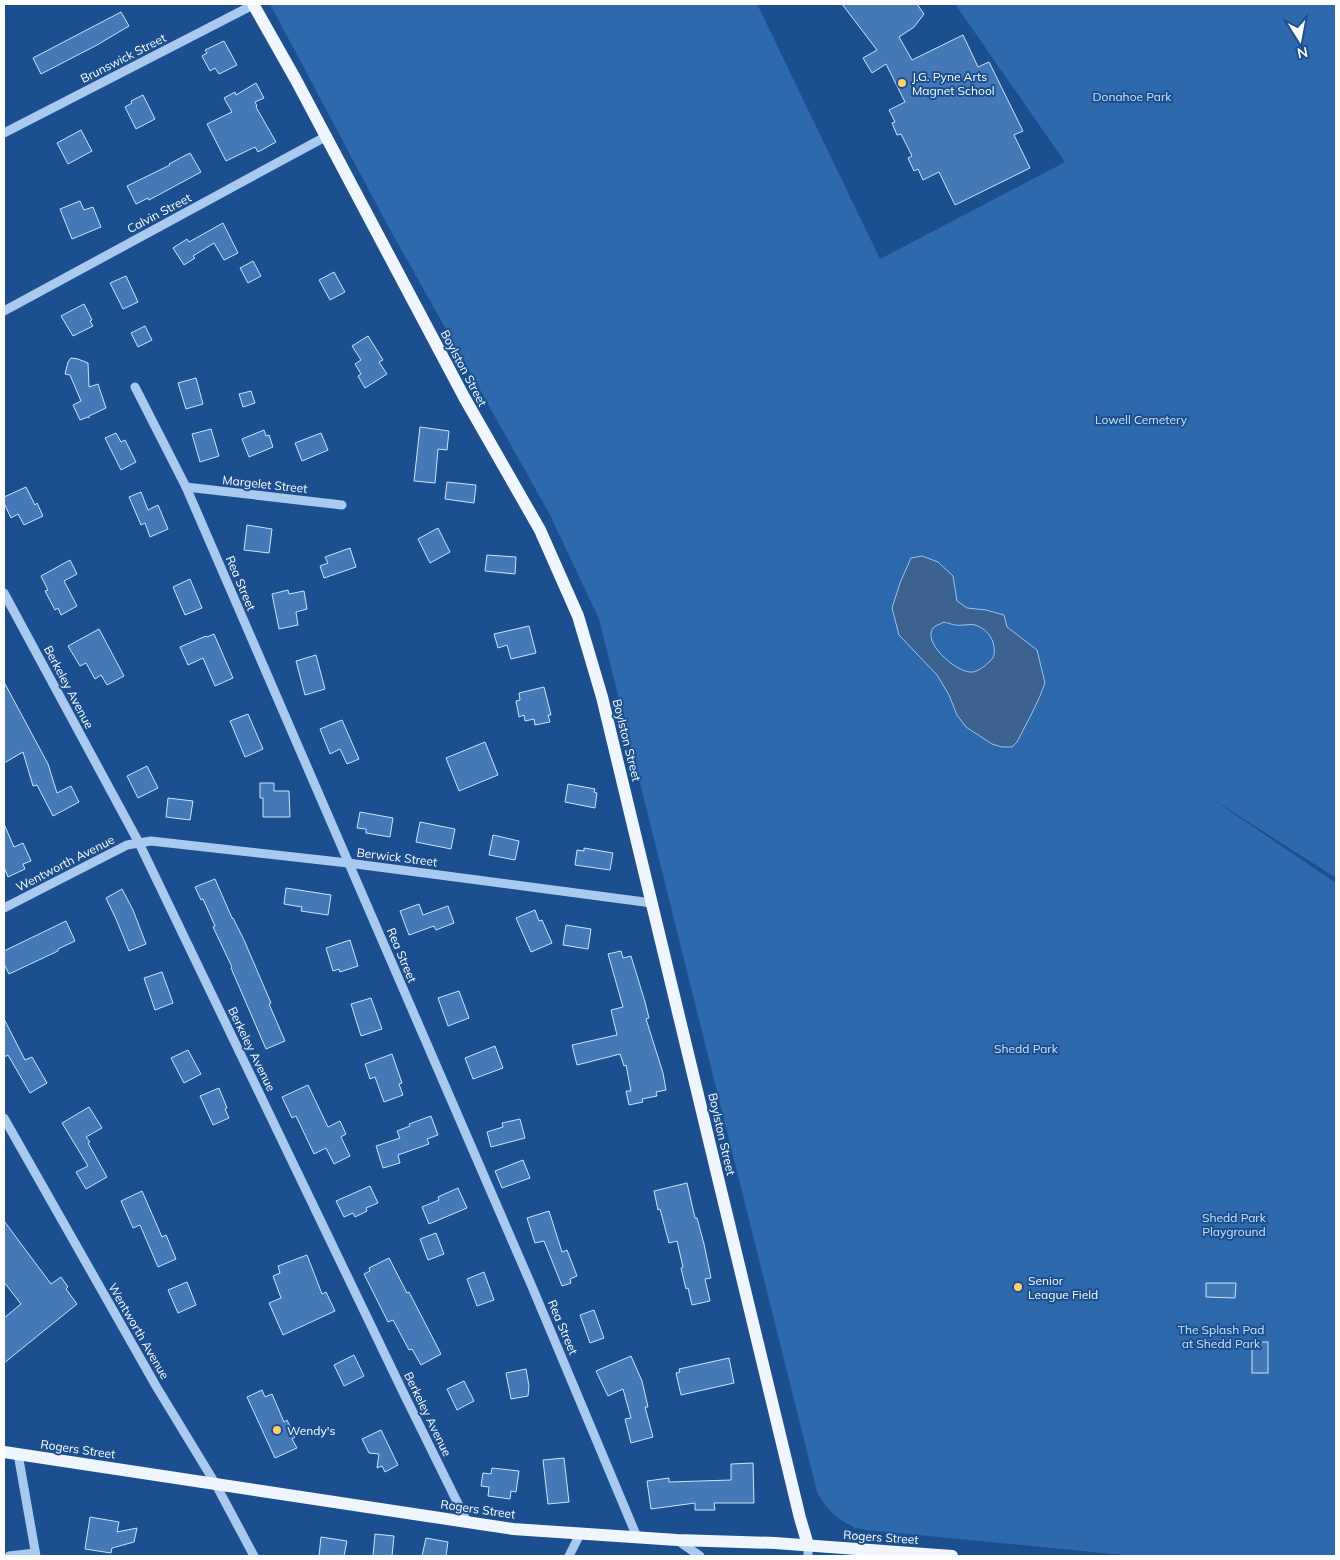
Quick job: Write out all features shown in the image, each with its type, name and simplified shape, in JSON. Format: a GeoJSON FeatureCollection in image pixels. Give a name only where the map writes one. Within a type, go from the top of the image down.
{"type":"FeatureCollection","features":[{"type":"Feature","properties":{"kind":"main road","name":"Boylston Street"},"geometry":{"type":"LineString","coordinates":[[253,4],[464,397],[540,530],[578,616],[602,696],[808,1551]]}},
{"type":"Feature","properties":{"kind":"main road","name":"Rogers Street"},"geometry":{"type":"LineString","coordinates":[[4,1452],[513,1529],[677,1540],[775,1543],[808,1551],[952,1556]]}},
{"type":"Feature","properties":{"kind":"street","name":"Brunswick Street"},"geometry":{"type":"LineString","coordinates":[[4,134],[253,4]]}},
{"type":"Feature","properties":{"kind":"street","name":"Calvin Street"},"geometry":{"type":"LineString","coordinates":[[4,311],[326,137]]}},
{"type":"Feature","properties":{"kind":"street","name":"Rea Street"},"geometry":{"type":"LineString","coordinates":[[135,387],[186,487],[533,1289],[637,1537]]}},
{"type":"Feature","properties":{"kind":"street","name":"Margelet Street"},"geometry":{"type":"LineString","coordinates":[[186,487],[342,505]]}},
{"type":"Feature","properties":{"kind":"street","name":"Berkeley Avenue"},"geometry":{"type":"LineString","coordinates":[[4,593],[139,843],[467,1522]]}},
{"type":"Feature","properties":{"kind":"street","name":"Berwick Street"},"geometry":{"type":"LineString","coordinates":[[139,843],[151,841],[348,863],[652,903]]}},
{"type":"Feature","properties":{"kind":"street","name":"Wentworth Avenue"},"geometry":{"type":"LineString","coordinates":[[4,908],[127,845],[139,843]]}},
{"type":"Feature","properties":{"kind":"street","name":"Wentworth Avenue"},"geometry":{"type":"LineString","coordinates":[[4,1118],[156,1386],[215,1483],[254,1556]]}},
{"type":"Feature","properties":{"kind":"street"},"geometry":{"type":"LineString","coordinates":[[9,1556],[35,1555],[18,1454]]}},
{"type":"Feature","properties":{"kind":"street"},"geometry":{"type":"LineString","coordinates":[[570,1556],[580,1534]]}},
{"type":"Feature","properties":{"kind":"street"},"geometry":{"type":"LineString","coordinates":[[677,1540],[700,1556]]}},
{"type":"Feature","properties":{"kind":"green space","name":"Shedd Park"},"geometry":{"type":"Polygon","coordinates":[[[270,4],[757,4],[880,259],[1065,162],[955,4],[1336,4],[1336,878],[1208,796],[1336,883],[1336,1556],[1134,1556],[854,1529],[854,1527],[832,1513],[824,1503],[817,1492],[599,619],[550,515],[387,224],[270,4]]]}},
{"type":"Feature","properties":{"kind":"shaded area"},"geometry":{"type":"Polygon","coordinates":[[[922,556],[938,562],[953,576],[957,601],[967,608],[986,610],[1004,615],[1007,627],[1037,650],[1045,683],[1032,713],[1017,742],[1012,747],[992,744],[966,727],[957,715],[949,695],[937,675],[899,635],[892,608],[911,558],[922,556]],[[944,622],[935,626],[931,633],[932,640],[941,655],[956,667],[970,672],[981,669],[991,660],[994,653],[993,643],[990,636],[979,626],[944,622]]]}},
{"type":"Feature","properties":{"kind":"building"},"geometry":{"type":"Polygon","coordinates":[[[842,4],[917,4],[924,14],[914,27],[899,37],[912,60],[963,35],[978,67],[989,62],[1023,131],[1014,135],[1030,168],[955,205],[939,172],[923,180],[918,169],[914,171],[908,158],[912,156],[901,134],[897,135],[892,123],[895,122],[889,110],[905,102],[886,64],[872,73],[863,58],[877,50],[842,4]]]}},
{"type":"Feature","properties":{"kind":"building"},"geometry":{"type":"Polygon","coordinates":[[[121,12],[129,26],[41,74],[33,58],[121,12]]]}},
{"type":"Feature","properties":{"kind":"building"},"geometry":{"type":"Polygon","coordinates":[[[224,41],[237,65],[219,74],[215,68],[210,71],[202,56],[207,53],[205,50],[224,41]]]}},
{"type":"Feature","properties":{"kind":"building"},"geometry":{"type":"Polygon","coordinates":[[[256,83],[264,98],[255,102],[256,107],[276,142],[258,152],[255,147],[226,161],[207,124],[232,112],[224,98],[235,92],[236,95],[256,83]]]}},
{"type":"Feature","properties":{"kind":"building"},"geometry":{"type":"Polygon","coordinates":[[[143,95],[155,119],[136,129],[125,107],[132,103],[131,101],[143,95]]]}},
{"type":"Feature","properties":{"kind":"building"},"geometry":{"type":"Polygon","coordinates":[[[81,130],[92,151],[68,164],[57,143],[81,130]]]}},
{"type":"Feature","properties":{"kind":"building"},"geometry":{"type":"Polygon","coordinates":[[[190,153],[201,172],[149,200],[148,198],[136,204],[127,186],[190,153]]]}},
{"type":"Feature","properties":{"kind":"building"},"geometry":{"type":"Polygon","coordinates":[[[80,201],[84,210],[93,207],[101,227],[72,239],[60,209],[80,201]]]}},
{"type":"Feature","properties":{"kind":"building"},"geometry":{"type":"Polygon","coordinates":[[[223,223],[238,253],[224,260],[214,243],[193,256],[195,258],[184,265],[173,248],[187,239],[189,242],[223,223]]]}},
{"type":"Feature","properties":{"kind":"building"},"geometry":{"type":"Polygon","coordinates":[[[253,261],[261,276],[248,283],[240,268],[253,261]]]}},
{"type":"Feature","properties":{"kind":"building"},"geometry":{"type":"Polygon","coordinates":[[[334,272],[345,292],[330,300],[319,280],[334,272]]]}},
{"type":"Feature","properties":{"kind":"building"},"geometry":{"type":"Polygon","coordinates":[[[126,276],[138,302],[123,309],[110,283],[126,276]]]}},
{"type":"Feature","properties":{"kind":"building"},"geometry":{"type":"Polygon","coordinates":[[[84,304],[93,326],[73,336],[61,316],[84,304]]]}},
{"type":"Feature","properties":{"kind":"building"},"geometry":{"type":"Polygon","coordinates":[[[145,326],[152,340],[138,347],[131,333],[145,326]]]}},
{"type":"Feature","properties":{"kind":"building"},"geometry":{"type":"Polygon","coordinates":[[[368,336],[383,360],[379,362],[387,374],[365,388],[358,376],[361,374],[355,364],[361,360],[352,346],[368,336]]]}},
{"type":"Feature","properties":{"kind":"building"},"geometry":{"type":"Polygon","coordinates":[[[71,358],[88,363],[89,387],[98,384],[106,408],[89,416],[89,418],[80,420],[73,405],[81,401],[70,375],[65,374],[71,358]]]}},
{"type":"Feature","properties":{"kind":"building"},"geometry":{"type":"Polygon","coordinates":[[[196,378],[203,404],[186,409],[178,383],[196,378]]]}},
{"type":"Feature","properties":{"kind":"building"},"geometry":{"type":"Polygon","coordinates":[[[251,391],[255,403],[243,407],[239,394],[251,391]]]}},
{"type":"Feature","properties":{"kind":"building"},"geometry":{"type":"Polygon","coordinates":[[[420,427],[449,431],[447,450],[438,449],[435,483],[414,481],[420,427]]]}},
{"type":"Feature","properties":{"kind":"building"},"geometry":{"type":"Polygon","coordinates":[[[211,429],[219,456],[200,462],[192,434],[211,429]]]}},
{"type":"Feature","properties":{"kind":"building"},"geometry":{"type":"Polygon","coordinates":[[[264,430],[266,436],[269,435],[273,447],[249,457],[242,439],[264,430]]]}},
{"type":"Feature","properties":{"kind":"building"},"geometry":{"type":"Polygon","coordinates":[[[116,433],[121,442],[125,440],[136,462],[121,470],[105,438],[116,433]]]}},
{"type":"Feature","properties":{"kind":"building"},"geometry":{"type":"Polygon","coordinates":[[[321,433],[328,450],[302,461],[295,443],[321,433]]]}},
{"type":"Feature","properties":{"kind":"building"},"geometry":{"type":"Polygon","coordinates":[[[447,482],[476,485],[474,503],[445,499],[447,482]]]}},
{"type":"Feature","properties":{"kind":"building"},"geometry":{"type":"Polygon","coordinates":[[[26,487],[43,516],[24,525],[18,514],[11,518],[4,503],[4,497],[26,487]]]}},
{"type":"Feature","properties":{"kind":"building"},"geometry":{"type":"Polygon","coordinates":[[[141,492],[148,510],[158,505],[168,529],[150,537],[145,523],[141,525],[129,497],[141,492]]]}},
{"type":"Feature","properties":{"kind":"building"},"geometry":{"type":"Polygon","coordinates":[[[247,525],[272,529],[269,553],[244,550],[247,525]]]}},
{"type":"Feature","properties":{"kind":"building"},"geometry":{"type":"Polygon","coordinates":[[[438,528],[450,552],[430,563],[418,539],[438,528]]]}},
{"type":"Feature","properties":{"kind":"building"},"geometry":{"type":"Polygon","coordinates":[[[350,548],[356,567],[324,578],[320,566],[328,563],[325,557],[350,548]]]}},
{"type":"Feature","properties":{"kind":"building"},"geometry":{"type":"Polygon","coordinates":[[[487,555],[516,557],[515,574],[485,571],[487,555]]]}},
{"type":"Feature","properties":{"kind":"building"},"geometry":{"type":"Polygon","coordinates":[[[70,560],[77,574],[64,581],[77,606],[61,615],[58,608],[55,610],[45,591],[48,590],[41,576],[70,560]]]}},
{"type":"Feature","properties":{"kind":"building"},"geometry":{"type":"Polygon","coordinates":[[[190,579],[202,608],[185,615],[173,587],[190,579]]]}},
{"type":"Feature","properties":{"kind":"building"},"geometry":{"type":"Polygon","coordinates":[[[288,590],[289,594],[304,591],[307,609],[296,612],[298,625],[279,629],[272,594],[288,590]]]}},
{"type":"Feature","properties":{"kind":"building"},"geometry":{"type":"Polygon","coordinates":[[[529,626],[536,653],[511,659],[507,645],[498,648],[494,634],[529,626]]]}},
{"type":"Feature","properties":{"kind":"building"},"geometry":{"type":"Polygon","coordinates":[[[99,629],[124,676],[107,685],[101,675],[95,679],[86,663],[80,666],[68,646],[99,629]]]}},
{"type":"Feature","properties":{"kind":"building"},"geometry":{"type":"Polygon","coordinates":[[[214,634],[233,678],[215,686],[203,658],[188,665],[180,647],[214,634]]]}},
{"type":"Feature","properties":{"kind":"building"},"geometry":{"type":"Polygon","coordinates":[[[316,655],[325,689],[305,695],[296,661],[316,655]]]}},
{"type":"Feature","properties":{"kind":"building"},"geometry":{"type":"Polygon","coordinates":[[[4,682],[48,764],[57,793],[71,786],[79,802],[53,816],[37,785],[33,786],[23,752],[4,763],[4,682]]]}},
{"type":"Feature","properties":{"kind":"building"},"geometry":{"type":"Polygon","coordinates":[[[544,687],[551,715],[548,715],[550,722],[535,725],[534,719],[525,721],[524,715],[519,717],[516,701],[520,700],[519,693],[544,687]]]}},
{"type":"Feature","properties":{"kind":"building"},"geometry":{"type":"Polygon","coordinates":[[[248,714],[263,749],[245,757],[230,721],[248,714]]]}},
{"type":"Feature","properties":{"kind":"building"},"geometry":{"type":"Polygon","coordinates":[[[342,720],[359,759],[347,764],[340,749],[330,754],[320,729],[342,720]]]}},
{"type":"Feature","properties":{"kind":"building"},"geometry":{"type":"Polygon","coordinates":[[[485,742],[498,775],[459,791],[446,758],[485,742]]]}},
{"type":"Feature","properties":{"kind":"building"},"geometry":{"type":"Polygon","coordinates":[[[147,766],[158,788],[138,798],[127,776],[147,766]]]}},
{"type":"Feature","properties":{"kind":"building"},"geometry":{"type":"Polygon","coordinates":[[[260,783],[274,783],[274,791],[289,791],[290,817],[263,817],[263,798],[260,798],[260,783]]]}},
{"type":"Feature","properties":{"kind":"building"},"geometry":{"type":"Polygon","coordinates":[[[568,784],[595,789],[594,792],[597,793],[595,808],[565,802],[568,784]]]}},
{"type":"Feature","properties":{"kind":"building"},"geometry":{"type":"Polygon","coordinates":[[[168,798],[193,801],[190,820],[166,817],[168,798]]]}},
{"type":"Feature","properties":{"kind":"building"},"geometry":{"type":"Polygon","coordinates":[[[360,812],[393,818],[390,837],[366,833],[366,829],[357,828],[360,812]]]}},
{"type":"Feature","properties":{"kind":"building"},"geometry":{"type":"Polygon","coordinates":[[[420,822],[455,829],[451,849],[416,842],[420,822]]]}},
{"type":"Feature","properties":{"kind":"building"},"geometry":{"type":"Polygon","coordinates":[[[4,824],[14,847],[23,843],[31,861],[23,864],[25,869],[8,877],[4,867],[4,824]]]}},
{"type":"Feature","properties":{"kind":"building"},"geometry":{"type":"Polygon","coordinates":[[[493,835],[519,841],[515,860],[489,855],[493,835]]]}},
{"type":"Feature","properties":{"kind":"building"},"geometry":{"type":"Polygon","coordinates":[[[584,848],[613,853],[610,870],[575,865],[577,850],[584,851],[584,848]]]}},
{"type":"Feature","properties":{"kind":"building"},"geometry":{"type":"Polygon","coordinates":[[[215,879],[244,940],[285,1041],[266,1049],[213,927],[215,926],[203,899],[201,900],[195,887],[215,879]]]}},
{"type":"Feature","properties":{"kind":"building"},"geometry":{"type":"Polygon","coordinates":[[[286,888],[331,895],[328,915],[301,911],[302,907],[284,904],[286,888]]]}},
{"type":"Feature","properties":{"kind":"building"},"geometry":{"type":"Polygon","coordinates":[[[122,889],[133,910],[146,944],[129,951],[106,898],[122,889]]]}},
{"type":"Feature","properties":{"kind":"building"},"geometry":{"type":"Polygon","coordinates":[[[419,904],[423,915],[448,906],[454,923],[436,930],[434,926],[409,935],[400,911],[419,904]]]}},
{"type":"Feature","properties":{"kind":"building"},"geometry":{"type":"Polygon","coordinates":[[[535,910],[539,921],[542,920],[552,943],[531,952],[516,918],[535,910]]]}},
{"type":"Feature","properties":{"kind":"building"},"geometry":{"type":"Polygon","coordinates":[[[66,921],[75,941],[9,974],[4,964],[4,951],[66,921]]]}},
{"type":"Feature","properties":{"kind":"building"},"geometry":{"type":"Polygon","coordinates":[[[566,925],[591,929],[588,949],[563,945],[566,925]]]}},
{"type":"Feature","properties":{"kind":"building"},"geometry":{"type":"Polygon","coordinates":[[[350,940],[358,966],[340,972],[339,969],[333,971],[326,948],[350,940]]]}},
{"type":"Feature","properties":{"kind":"building"},"geometry":{"type":"Polygon","coordinates":[[[621,951],[623,958],[631,956],[645,1002],[649,1018],[646,1019],[663,1073],[666,1090],[656,1092],[657,1096],[642,1099],[643,1102],[629,1105],[626,1091],[631,1091],[626,1065],[624,1066],[620,1054],[577,1065],[572,1045],[617,1035],[611,1010],[623,1007],[608,954],[621,951]]]}},
{"type":"Feature","properties":{"kind":"building"},"geometry":{"type":"Polygon","coordinates":[[[162,972],[173,1003],[155,1010],[144,978],[162,972]]]}},
{"type":"Feature","properties":{"kind":"building"},"geometry":{"type":"Polygon","coordinates":[[[459,991],[469,1018],[448,1026],[438,998],[459,991]]]}},
{"type":"Feature","properties":{"kind":"building"},"geometry":{"type":"Polygon","coordinates":[[[371,998],[382,1029],[361,1036],[351,1004],[371,998]]]}},
{"type":"Feature","properties":{"kind":"building"},"geometry":{"type":"Polygon","coordinates":[[[4,1019],[25,1060],[32,1057],[47,1083],[30,1093],[8,1055],[4,1057],[4,1019]]]}},
{"type":"Feature","properties":{"kind":"building"},"geometry":{"type":"Polygon","coordinates":[[[495,1046],[503,1068],[473,1079],[465,1058],[495,1046]]]}},
{"type":"Feature","properties":{"kind":"building"},"geometry":{"type":"Polygon","coordinates":[[[188,1050],[201,1074],[184,1083],[171,1058],[188,1050]]]}},
{"type":"Feature","properties":{"kind":"building"},"geometry":{"type":"Polygon","coordinates":[[[392,1054],[402,1083],[399,1084],[403,1095],[384,1102],[375,1077],[370,1079],[365,1064],[392,1054]]]}},
{"type":"Feature","properties":{"kind":"building"},"geometry":{"type":"Polygon","coordinates":[[[308,1085],[328,1127],[340,1121],[346,1134],[341,1137],[350,1156],[334,1164],[326,1148],[314,1154],[296,1116],[292,1118],[282,1097],[308,1085]]]}},
{"type":"Feature","properties":{"kind":"building"},"geometry":{"type":"Polygon","coordinates":[[[219,1088],[229,1118],[213,1125],[200,1096],[219,1088]]]}},
{"type":"Feature","properties":{"kind":"building"},"geometry":{"type":"Polygon","coordinates":[[[89,1107],[102,1128],[86,1137],[107,1177],[86,1189],[76,1172],[88,1166],[62,1123],[89,1107]]]}},
{"type":"Feature","properties":{"kind":"building"},"geometry":{"type":"Polygon","coordinates":[[[431,1116],[438,1135],[427,1139],[429,1144],[398,1155],[400,1163],[383,1168],[376,1146],[400,1138],[397,1131],[410,1126],[409,1124],[431,1116]]]}},
{"type":"Feature","properties":{"kind":"building"},"geometry":{"type":"Polygon","coordinates":[[[520,1119],[525,1138],[491,1147],[487,1132],[503,1127],[502,1123],[520,1119]]]}},
{"type":"Feature","properties":{"kind":"building"},"geometry":{"type":"Polygon","coordinates":[[[523,1160],[530,1178],[502,1188],[495,1171],[523,1160]]]}},
{"type":"Feature","properties":{"kind":"building"},"geometry":{"type":"Polygon","coordinates":[[[687,1183],[695,1218],[697,1218],[704,1244],[711,1278],[705,1279],[710,1301],[692,1305],[681,1268],[683,1267],[677,1241],[669,1243],[654,1191],[687,1183]]]}},
{"type":"Feature","properties":{"kind":"building"},"geometry":{"type":"Polygon","coordinates":[[[370,1186],[378,1203],[366,1208],[367,1211],[355,1217],[353,1213],[344,1217],[336,1201],[370,1186]]]}},
{"type":"Feature","properties":{"kind":"building"},"geometry":{"type":"Polygon","coordinates":[[[458,1188],[467,1208],[429,1224],[422,1207],[439,1200],[438,1197],[458,1188]]]}},
{"type":"Feature","properties":{"kind":"building"},"geometry":{"type":"Polygon","coordinates":[[[142,1191],[162,1237],[166,1235],[176,1259],[158,1267],[140,1225],[133,1228],[121,1201],[142,1191]]]}},
{"type":"Feature","properties":{"kind":"building"},"geometry":{"type":"Polygon","coordinates":[[[549,1211],[562,1252],[567,1250],[577,1276],[570,1279],[571,1283],[562,1286],[544,1241],[535,1243],[527,1218],[549,1211]]]}},
{"type":"Feature","properties":{"kind":"building"},"geometry":{"type":"Polygon","coordinates":[[[4,1221],[51,1284],[61,1277],[68,1287],[66,1289],[77,1304],[4,1363],[4,1318],[21,1304],[4,1282],[4,1221]]]}},
{"type":"Feature","properties":{"kind":"building"},"geometry":{"type":"Polygon","coordinates":[[[436,1233],[444,1254],[428,1260],[420,1239],[436,1233]]]}},
{"type":"Feature","properties":{"kind":"building"},"geometry":{"type":"Polygon","coordinates":[[[307,1255],[322,1294],[326,1292],[335,1311],[283,1335],[269,1303],[281,1298],[273,1276],[280,1273],[278,1266],[307,1255]]]}},
{"type":"Feature","properties":{"kind":"building"},"geometry":{"type":"Polygon","coordinates":[[[389,1258],[441,1354],[421,1365],[412,1349],[409,1350],[393,1320],[388,1322],[364,1274],[370,1271],[369,1268],[389,1258]]]}},
{"type":"Feature","properties":{"kind":"building"},"geometry":{"type":"Polygon","coordinates":[[[484,1272],[494,1300],[477,1306],[467,1279],[484,1272]]]}},
{"type":"Feature","properties":{"kind":"building"},"geometry":{"type":"Polygon","coordinates":[[[187,1282],[196,1305],[178,1313],[168,1290],[187,1282]]]}},
{"type":"Feature","properties":{"kind":"building"},"geometry":{"type":"Polygon","coordinates":[[[1206,1283],[1236,1283],[1235,1298],[1206,1297],[1206,1283]]]}},
{"type":"Feature","properties":{"kind":"building"},"geometry":{"type":"Polygon","coordinates":[[[594,1310],[604,1338],[590,1343],[580,1315],[594,1310]]]}},
{"type":"Feature","properties":{"kind":"building"},"geometry":{"type":"Polygon","coordinates":[[[1252,1342],[1268,1342],[1268,1373],[1252,1373],[1252,1342]]]}},
{"type":"Feature","properties":{"kind":"building"},"geometry":{"type":"Polygon","coordinates":[[[354,1355],[364,1376],[344,1386],[334,1365],[354,1355]]]}},
{"type":"Feature","properties":{"kind":"building"},"geometry":{"type":"Polygon","coordinates":[[[631,1356],[642,1381],[648,1407],[645,1407],[653,1437],[631,1443],[625,1419],[631,1418],[623,1389],[608,1396],[596,1371],[631,1356]]]}},
{"type":"Feature","properties":{"kind":"building"},"geometry":{"type":"Polygon","coordinates":[[[729,1358],[734,1383],[681,1395],[676,1373],[680,1372],[679,1369],[729,1358]]]}},
{"type":"Feature","properties":{"kind":"building"},"geometry":{"type":"Polygon","coordinates":[[[526,1369],[529,1386],[528,1396],[511,1399],[506,1373],[526,1369]]]}},
{"type":"Feature","properties":{"kind":"building"},"geometry":{"type":"Polygon","coordinates":[[[464,1381],[474,1401],[457,1410],[447,1389],[464,1381]]]}},
{"type":"Feature","properties":{"kind":"building","name":"Wendy's"},"geometry":{"type":"Polygon","coordinates":[[[262,1390],[265,1397],[272,1394],[284,1422],[287,1420],[295,1437],[292,1439],[297,1448],[275,1458],[247,1397],[262,1390]]]}},
{"type":"Feature","properties":{"kind":"building"},"geometry":{"type":"Polygon","coordinates":[[[381,1430],[398,1465],[385,1472],[382,1466],[377,1468],[379,1454],[369,1453],[362,1439],[381,1430]]]}},
{"type":"Feature","properties":{"kind":"building"},"geometry":{"type":"Polygon","coordinates":[[[564,1458],[569,1502],[548,1504],[543,1460],[564,1458]]]}},
{"type":"Feature","properties":{"kind":"building"},"geometry":{"type":"Polygon","coordinates":[[[753,1463],[754,1503],[714,1503],[715,1510],[695,1510],[695,1503],[651,1509],[647,1481],[669,1478],[669,1482],[731,1480],[731,1464],[753,1463]]]}},
{"type":"Feature","properties":{"kind":"building"},"geometry":{"type":"Polygon","coordinates":[[[492,1468],[519,1471],[516,1492],[511,1491],[510,1499],[488,1496],[489,1487],[481,1486],[483,1473],[491,1474],[492,1468]]]}},
{"type":"Feature","properties":{"kind":"building"},"geometry":{"type":"Polygon","coordinates":[[[90,1517],[119,1522],[117,1532],[137,1528],[134,1542],[112,1548],[111,1553],[85,1549],[90,1517]]]}},
{"type":"Feature","properties":{"kind":"building"},"geometry":{"type":"Polygon","coordinates":[[[375,1534],[394,1536],[392,1556],[373,1556],[375,1534]]]}},
{"type":"Feature","properties":{"kind":"building"},"geometry":{"type":"Polygon","coordinates":[[[321,1537],[347,1541],[344,1556],[319,1556],[321,1537]]]}},
{"type":"Feature","properties":{"kind":"building"},"geometry":{"type":"Polygon","coordinates":[[[426,1538],[448,1542],[446,1556],[422,1556],[426,1538]]]}},
{"type":"Feature","properties":{"kind":"place","name":"J.G. Pyne Arts Magnet School"},"geometry":{"type":"Point","coordinates":[902,83]}},
{"type":"Feature","properties":{"kind":"place","name":"Senior League Field"},"geometry":{"type":"Point","coordinates":[1018,1287]}},
{"type":"Feature","properties":{"kind":"place","name":"Wendy's"},"geometry":{"type":"Point","coordinates":[277,1430]}},
{"type":"Feature","properties":{"kind":"park label","name":"Donahoe Park"},"geometry":{"type":"Point","coordinates":[1132,96]}},
{"type":"Feature","properties":{"kind":"park label","name":"Lowell Cemetery"},"geometry":{"type":"Point","coordinates":[1141,419]}},
{"type":"Feature","properties":{"kind":"park label","name":"Shedd Park Playground"},"geometry":{"type":"Point","coordinates":[1234,1224]}},
{"type":"Feature","properties":{"kind":"park label","name":"The Splash Pad at Shedd Park"},"geometry":{"type":"Point","coordinates":[1221,1336]}}]}
